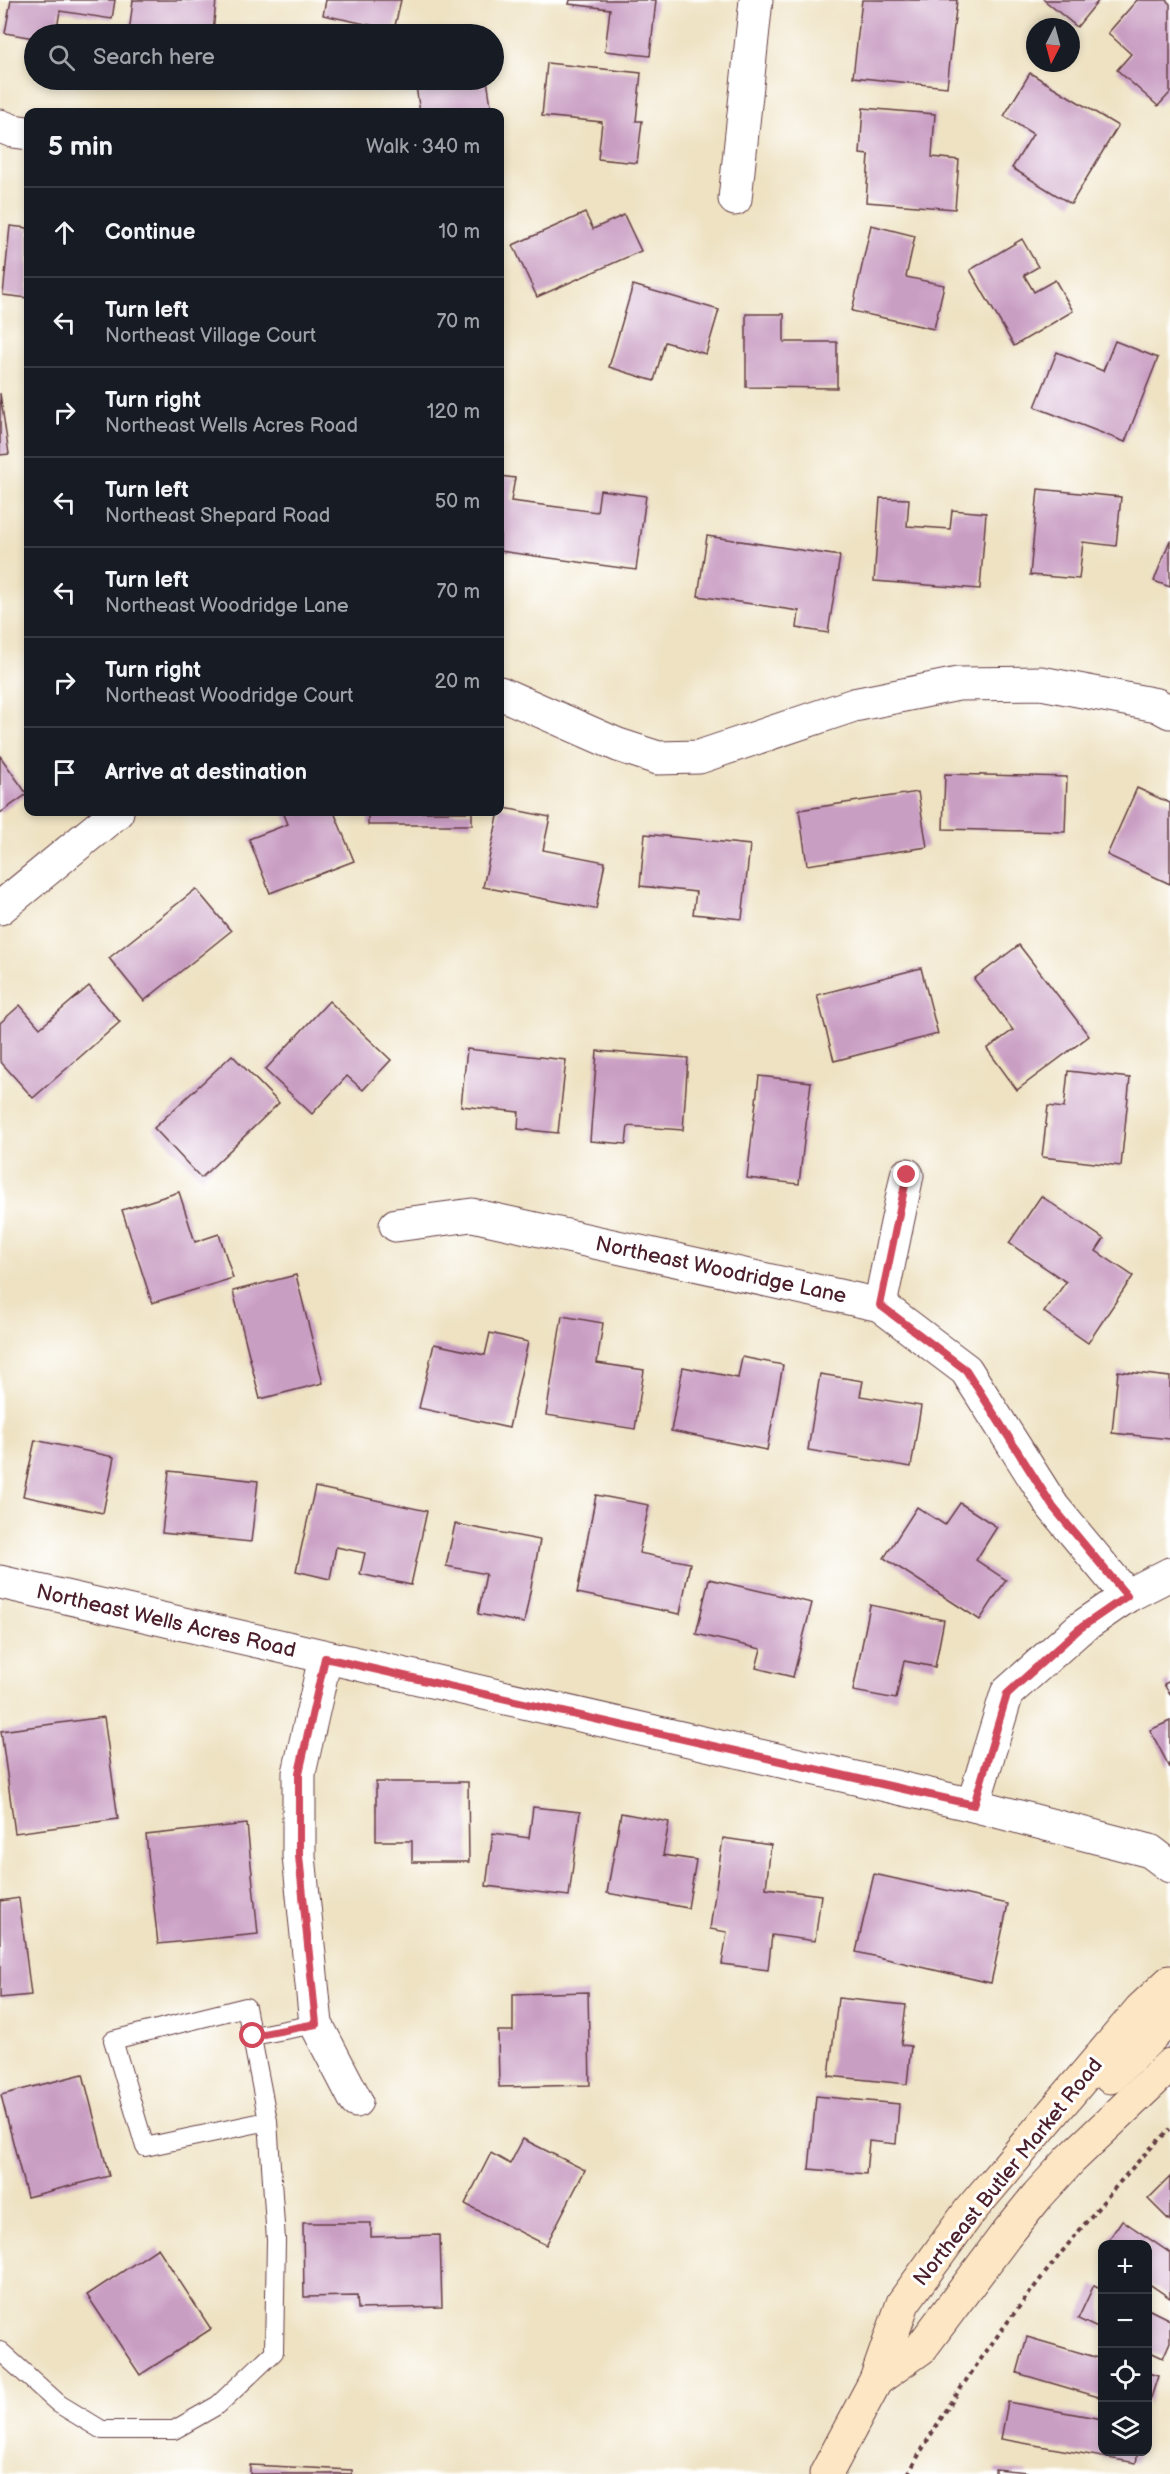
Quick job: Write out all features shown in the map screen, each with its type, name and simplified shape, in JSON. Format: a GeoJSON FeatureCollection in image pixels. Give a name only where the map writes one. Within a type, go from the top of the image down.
{"type":"FeatureCollection","features":[{"type":"Feature","properties":{"kind":"main road","name":"Northeast Butler Market Road"},"geometry":{"type":"LineString","coordinates":[[826,2474],[876,2380],[903,2303],[969,2212],[1141,2009],[1170,1982]]}},
{"type":"Feature","properties":{"kind":"main road"},"geometry":{"type":"LineString","coordinates":[[921,2348],[1057,2132],[1170,2018]]}},
{"type":"Feature","properties":{"kind":"main road","name":"Northeast Butler Market Road"},"geometry":{"type":"LineString","coordinates":[[876,2380],[921,2348],[1005,2235],[1038,2195],[1071,2159],[1170,2065]]}},
{"type":"Feature","properties":{"kind":"street"},"geometry":{"type":"LineString","coordinates":[[735,199],[756,0]]}},
{"type":"Feature","properties":{"kind":"street"},"geometry":{"type":"LineString","coordinates":[[0,126],[24,132]]}},
{"type":"Feature","properties":{"kind":"street"},"geometry":{"type":"LineString","coordinates":[[504,695],[618,745],[658,758],[699,757],[854,705],[958,684],[1041,683],[1156,705],[1170,712]]}},
{"type":"Feature","properties":{"kind":"street"},"geometry":{"type":"LineString","coordinates":[[0,908],[112,816]]}},
{"type":"Feature","properties":{"kind":"street"},"geometry":{"type":"LineString","coordinates":[[880,1305],[907,1175]]}},
{"type":"Feature","properties":{"kind":"street","name":"Northeast Woodridge Lane"},"geometry":{"type":"LineString","coordinates":[[396,1226],[472,1215],[880,1305],[966,1370],[1053,1507],[1127,1596]]}},
{"type":"Feature","properties":{"kind":"street"},"geometry":{"type":"LineString","coordinates":[[974,1805],[1007,1694],[1079,1629],[1127,1596],[1170,1574]]}},
{"type":"Feature","properties":{"kind":"street","name":"Northeast Wells Acres Road"},"geometry":{"type":"LineString","coordinates":[[0,1582],[974,1805],[1150,1851],[1170,1866]]}},
{"type":"Feature","properties":{"kind":"street"},"geometry":{"type":"LineString","coordinates":[[325,1658],[299,1773],[299,1856],[316,2024],[356,2101]]}},
{"type":"Feature","properties":{"kind":"lane"},"geometry":{"type":"LineString","coordinates":[[0,2351],[59,2404],[102,2430],[174,2430],[218,2405],[274,2352],[276,2240],[268,2121],[246,2007],[113,2040],[145,2147],[268,2121]]}},
{"type":"Feature","properties":{"kind":"lane"},"geometry":{"type":"LineString","coordinates":[[253,2036],[316,2024]]}},
{"type":"Feature","properties":{"kind":"path"},"geometry":{"type":"LineString","coordinates":[[908,2474],[958,2392],[1036,2283],[1101,2204],[1170,2129]]}},
{"type":"Feature","properties":{"kind":"building"},"geometry":{"type":"Polygon","coordinates":[[[11,0],[115,0],[112,19],[60,11],[58,24],[24,24],[24,36],[5,33],[11,0]]]}},
{"type":"Feature","properties":{"kind":"building"},"geometry":{"type":"Polygon","coordinates":[[[133,0],[216,0],[214,24],[130,24],[133,0]]]}},
{"type":"Feature","properties":{"kind":"building"},"geometry":{"type":"Polygon","coordinates":[[[326,0],[401,0],[395,24],[366,24],[323,15],[326,0]]]}},
{"type":"Feature","properties":{"kind":"building"},"geometry":{"type":"Polygon","coordinates":[[[570,0],[656,0],[650,56],[605,51],[610,9],[569,4],[570,0]]]}},
{"type":"Feature","properties":{"kind":"building"},"geometry":{"type":"Polygon","coordinates":[[[862,0],[957,0],[947,87],[853,77],[862,0]]]}},
{"type":"Feature","properties":{"kind":"building"},"geometry":{"type":"Polygon","coordinates":[[[1044,0],[1099,0],[1080,23],[1080,18],[1066,18],[1044,0]]]}},
{"type":"Feature","properties":{"kind":"building"},"geometry":{"type":"Polygon","coordinates":[[[1137,0],[1166,0],[1170,4],[1170,93],[1158,106],[1117,70],[1131,54],[1108,33],[1137,0]]]}},
{"type":"Feature","properties":{"kind":"building"},"geometry":{"type":"Polygon","coordinates":[[[547,63],[641,73],[636,121],[642,121],[637,163],[598,159],[602,122],[542,116],[547,63]]]}},
{"type":"Feature","properties":{"kind":"building"},"geometry":{"type":"Polygon","coordinates":[[[1030,73],[1118,126],[1071,204],[1012,168],[1033,134],[1004,116],[1030,73]]]}},
{"type":"Feature","properties":{"kind":"building"},"geometry":{"type":"Polygon","coordinates":[[[417,90],[489,90],[491,108],[419,108],[417,90]]]}},
{"type":"Feature","properties":{"kind":"building"},"geometry":{"type":"Polygon","coordinates":[[[863,108],[935,114],[932,157],[959,160],[955,209],[866,202],[869,155],[860,154],[863,108]]]}},
{"type":"Feature","properties":{"kind":"building"},"geometry":{"type":"Polygon","coordinates":[[[585,213],[593,229],[624,215],[641,251],[537,297],[513,245],[585,213]]]}},
{"type":"Feature","properties":{"kind":"building"},"geometry":{"type":"Polygon","coordinates":[[[871,225],[915,236],[906,277],[944,285],[934,329],[852,311],[871,225]]]}},
{"type":"Feature","properties":{"kind":"building"},"geometry":{"type":"Polygon","coordinates":[[[10,226],[24,228],[24,298],[3,295],[10,226]]]}},
{"type":"Feature","properties":{"kind":"building"},"geometry":{"type":"Polygon","coordinates":[[[1022,239],[1038,267],[1024,275],[1034,292],[1055,280],[1073,311],[1014,346],[970,270],[1022,239]]]}},
{"type":"Feature","properties":{"kind":"building"},"geometry":{"type":"Polygon","coordinates":[[[633,285],[719,310],[706,354],[665,342],[654,381],[609,367],[633,285]]]}},
{"type":"Feature","properties":{"kind":"building"},"geometry":{"type":"Polygon","coordinates":[[[746,314],[784,314],[784,342],[837,342],[837,388],[746,387],[746,314]]]}},
{"type":"Feature","properties":{"kind":"building"},"geometry":{"type":"Polygon","coordinates":[[[1115,341],[1158,358],[1125,442],[1035,407],[1057,352],[1103,371],[1115,341]]]}},
{"type":"Feature","properties":{"kind":"building"},"geometry":{"type":"Polygon","coordinates":[[[0,393],[9,454],[0,455],[0,393]]]}},
{"type":"Feature","properties":{"kind":"building"},"geometry":{"type":"Polygon","coordinates":[[[504,477],[515,478],[511,501],[597,512],[600,490],[646,496],[636,570],[504,552],[504,477]]]}},
{"type":"Feature","properties":{"kind":"building"},"geometry":{"type":"Polygon","coordinates":[[[1038,489],[1121,497],[1116,546],[1083,542],[1079,579],[1030,575],[1038,489]]]}},
{"type":"Feature","properties":{"kind":"building"},"geometry":{"type":"Polygon","coordinates":[[[880,498],[909,499],[907,526],[950,529],[952,510],[986,513],[980,589],[874,581],[880,498]]]}},
{"type":"Feature","properties":{"kind":"building"},"geometry":{"type":"Polygon","coordinates":[[[707,536],[840,556],[828,633],[797,628],[799,611],[698,596],[707,536]]]}},
{"type":"Feature","properties":{"kind":"building"},"geometry":{"type":"Polygon","coordinates":[[[1170,540],[1170,587],[1154,581],[1170,540]]]}},
{"type":"Feature","properties":{"kind":"building"},"geometry":{"type":"Polygon","coordinates":[[[0,756],[24,790],[24,796],[0,813],[0,756]]]}},
{"type":"Feature","properties":{"kind":"building"},"geometry":{"type":"Polygon","coordinates":[[[945,774],[1067,777],[1065,832],[943,829],[945,774]]]}},
{"type":"Feature","properties":{"kind":"building"},"geometry":{"type":"Polygon","coordinates":[[[1137,788],[1170,803],[1170,884],[1107,855],[1137,788]]]}},
{"type":"Feature","properties":{"kind":"building"},"geometry":{"type":"Polygon","coordinates":[[[918,792],[927,847],[807,865],[799,810],[918,792]]]}},
{"type":"Feature","properties":{"kind":"building"},"geometry":{"type":"Polygon","coordinates":[[[504,808],[550,817],[543,850],[605,862],[596,909],[483,887],[498,816],[504,816],[504,808]]]}},
{"type":"Feature","properties":{"kind":"building"},"geometry":{"type":"Polygon","coordinates":[[[285,816],[336,816],[354,861],[270,893],[249,839],[288,824],[285,816]]]}},
{"type":"Feature","properties":{"kind":"building"},"geometry":{"type":"Polygon","coordinates":[[[368,816],[472,816],[472,825],[368,825],[368,816]]]}},
{"type":"Feature","properties":{"kind":"building"},"geometry":{"type":"Polygon","coordinates":[[[645,834],[750,845],[742,919],[693,914],[696,892],[640,886],[645,834]]]}},
{"type":"Feature","properties":{"kind":"building"},"geometry":{"type":"Polygon","coordinates":[[[196,889],[231,931],[144,1001],[109,958],[196,889]]]}},
{"type":"Feature","properties":{"kind":"building"},"geometry":{"type":"Polygon","coordinates":[[[1019,945],[1089,1036],[1017,1090],[987,1049],[1013,1030],[974,979],[1019,945]]]}},
{"type":"Feature","properties":{"kind":"building"},"geometry":{"type":"Polygon","coordinates":[[[921,968],[938,1034],[834,1061],[817,995],[921,968]]]}},
{"type":"Feature","properties":{"kind":"building"},"geometry":{"type":"Polygon","coordinates":[[[89,986],[120,1022],[33,1098],[0,1061],[0,1023],[20,1005],[40,1028],[89,986]]]}},
{"type":"Feature","properties":{"kind":"building"},"geometry":{"type":"Polygon","coordinates":[[[329,1001],[391,1060],[363,1090],[347,1076],[312,1114],[265,1070],[329,1001]]]}},
{"type":"Feature","properties":{"kind":"building"},"geometry":{"type":"Polygon","coordinates":[[[467,1049],[566,1060],[558,1133],[518,1129],[519,1112],[461,1106],[467,1049]]]}},
{"type":"Feature","properties":{"kind":"building"},"geometry":{"type":"Polygon","coordinates":[[[597,1051],[688,1058],[683,1130],[628,1126],[626,1144],[590,1141],[597,1051]]]}},
{"type":"Feature","properties":{"kind":"building"},"geometry":{"type":"Polygon","coordinates":[[[232,1055],[279,1103],[201,1178],[154,1128],[232,1055]]]}},
{"type":"Feature","properties":{"kind":"building"},"geometry":{"type":"Polygon","coordinates":[[[1068,1071],[1130,1078],[1121,1166],[1042,1157],[1048,1106],[1064,1108],[1068,1071]]]}},
{"type":"Feature","properties":{"kind":"building"},"geometry":{"type":"Polygon","coordinates":[[[759,1076],[811,1082],[799,1184],[747,1178],[759,1076]]]}},
{"type":"Feature","properties":{"kind":"building"},"geometry":{"type":"Polygon","coordinates":[[[179,1192],[195,1242],[219,1234],[233,1278],[152,1303],[122,1210],[179,1192]]]}},
{"type":"Feature","properties":{"kind":"building"},"geometry":{"type":"Polygon","coordinates":[[[1041,1196],[1104,1239],[1096,1251],[1133,1276],[1088,1343],[1044,1312],[1066,1282],[1009,1243],[1041,1196]]]}},
{"type":"Feature","properties":{"kind":"building"},"geometry":{"type":"Polygon","coordinates":[[[296,1275],[323,1383],[260,1399],[233,1291],[296,1275]]]}},
{"type":"Feature","properties":{"kind":"building"},"geometry":{"type":"Polygon","coordinates":[[[562,1316],[603,1323],[597,1363],[644,1370],[635,1429],[546,1415],[562,1316]]]}},
{"type":"Feature","properties":{"kind":"building"},"geometry":{"type":"Polygon","coordinates":[[[490,1333],[528,1342],[509,1428],[419,1408],[434,1344],[485,1355],[490,1333]]]}},
{"type":"Feature","properties":{"kind":"building"},"geometry":{"type":"Polygon","coordinates":[[[742,1357],[783,1365],[767,1450],[671,1431],[683,1367],[738,1378],[742,1357]]]}},
{"type":"Feature","properties":{"kind":"building"},"geometry":{"type":"Polygon","coordinates":[[[1118,1371],[1170,1377],[1170,1439],[1112,1433],[1118,1371]]]}},
{"type":"Feature","properties":{"kind":"building"},"geometry":{"type":"Polygon","coordinates":[[[820,1374],[863,1381],[860,1396],[921,1406],[911,1467],[808,1450],[820,1374]]]}},
{"type":"Feature","properties":{"kind":"building"},"geometry":{"type":"Polygon","coordinates":[[[35,1440],[114,1457],[103,1513],[23,1496],[35,1440]]]}},
{"type":"Feature","properties":{"kind":"building"},"geometry":{"type":"Polygon","coordinates":[[[169,1471],[258,1481],[251,1542],[162,1533],[169,1471]]]}},
{"type":"Feature","properties":{"kind":"building"},"geometry":{"type":"Polygon","coordinates":[[[315,1487],[427,1511],[411,1585],[360,1574],[365,1553],[336,1547],[330,1579],[296,1571],[315,1487]]]}},
{"type":"Feature","properties":{"kind":"building"},"geometry":{"type":"Polygon","coordinates":[[[596,1495],[649,1505],[639,1553],[690,1563],[680,1614],[577,1593],[596,1495]]]}},
{"type":"Feature","properties":{"kind":"building"},"geometry":{"type":"Polygon","coordinates":[[[960,1503],[997,1527],[976,1560],[1006,1580],[980,1620],[884,1558],[917,1507],[945,1525],[960,1503]]]}},
{"type":"Feature","properties":{"kind":"building"},"geometry":{"type":"Polygon","coordinates":[[[455,1524],[540,1540],[524,1623],[478,1614],[486,1574],[446,1566],[455,1524]]]}},
{"type":"Feature","properties":{"kind":"building"},"geometry":{"type":"Polygon","coordinates":[[[709,1579],[812,1603],[793,1677],[756,1668],[761,1649],[696,1634],[709,1579]]]}},
{"type":"Feature","properties":{"kind":"building"},"geometry":{"type":"Polygon","coordinates":[[[870,1605],[944,1620],[935,1667],[904,1661],[896,1699],[853,1691],[870,1605]]]}},
{"type":"Feature","properties":{"kind":"building"},"geometry":{"type":"Polygon","coordinates":[[[1170,1681],[1170,1695],[1164,1684],[1170,1681]]]}},
{"type":"Feature","properties":{"kind":"building"},"geometry":{"type":"Polygon","coordinates":[[[104,1717],[118,1819],[15,1833],[1,1731],[104,1717]]]}},
{"type":"Feature","properties":{"kind":"building"},"geometry":{"type":"Polygon","coordinates":[[[1170,1721],[1170,1768],[1150,1730],[1170,1721]]]}},
{"type":"Feature","properties":{"kind":"building"},"geometry":{"type":"Polygon","coordinates":[[[376,1782],[468,1782],[469,1862],[412,1862],[412,1841],[376,1841],[376,1782]]]}},
{"type":"Feature","properties":{"kind":"building"},"geometry":{"type":"Polygon","coordinates":[[[533,1807],[580,1812],[569,1896],[486,1886],[493,1833],[529,1838],[533,1807]]]}},
{"type":"Feature","properties":{"kind":"building"},"geometry":{"type":"Polygon","coordinates":[[[621,1813],[669,1822],[663,1855],[696,1860],[688,1908],[607,1893],[621,1813]]]}},
{"type":"Feature","properties":{"kind":"building"},"geometry":{"type":"Polygon","coordinates":[[[247,1824],[258,1934],[158,1944],[146,1835],[247,1824]]]}},
{"type":"Feature","properties":{"kind":"building"},"geometry":{"type":"Polygon","coordinates":[[[723,1838],[771,1845],[766,1888],[821,1895],[815,1941],[772,1935],[768,1970],[722,1964],[727,1932],[710,1929],[723,1838]]]}},
{"type":"Feature","properties":{"kind":"building"},"geometry":{"type":"Polygon","coordinates":[[[874,1874],[1008,1904],[991,1983],[856,1952],[874,1874]]]}},
{"type":"Feature","properties":{"kind":"building"},"geometry":{"type":"Polygon","coordinates":[[[19,1898],[31,1995],[0,1998],[0,1901],[19,1898]]]}},
{"type":"Feature","properties":{"kind":"building"},"geometry":{"type":"Polygon","coordinates":[[[588,1992],[590,2085],[499,2087],[498,2031],[513,2031],[513,1994],[588,1992]]]}},
{"type":"Feature","properties":{"kind":"building"},"geometry":{"type":"Polygon","coordinates":[[[838,1998],[906,2005],[901,2045],[911,2046],[907,2084],[829,2076],[838,1998]]]}},
{"type":"Feature","properties":{"kind":"building"},"geometry":{"type":"Polygon","coordinates":[[[83,2074],[109,2176],[27,2197],[1,2095],[83,2074]]]}},
{"type":"Feature","properties":{"kind":"building"},"geometry":{"type":"Polygon","coordinates":[[[816,2096],[899,2104],[896,2144],[869,2141],[866,2174],[809,2169],[816,2096]]]}},
{"type":"Feature","properties":{"kind":"building"},"geometry":{"type":"Polygon","coordinates":[[[523,2139],[585,2170],[546,2245],[465,2204],[491,2153],[510,2164],[523,2139]]]}},
{"type":"Feature","properties":{"kind":"building"},"geometry":{"type":"Polygon","coordinates":[[[1170,2177],[1170,2221],[1148,2199],[1170,2177]]]}},
{"type":"Feature","properties":{"kind":"building"},"geometry":{"type":"Polygon","coordinates":[[[1122,2220],[1151,2240],[1109,2240],[1122,2220]]]}},
{"type":"Feature","properties":{"kind":"building"},"geometry":{"type":"Polygon","coordinates":[[[303,2223],[371,2223],[371,2237],[440,2235],[442,2307],[358,2309],[357,2296],[304,2297],[303,2223]]]}},
{"type":"Feature","properties":{"kind":"building"},"geometry":{"type":"Polygon","coordinates":[[[1152,2241],[1170,2253],[1170,2298],[1152,2286],[1152,2241]]]}},
{"type":"Feature","properties":{"kind":"building"},"geometry":{"type":"Polygon","coordinates":[[[158,2248],[211,2329],[140,2375],[87,2295],[158,2248]]]}},
{"type":"Feature","properties":{"kind":"building"},"geometry":{"type":"Polygon","coordinates":[[[1094,2285],[1098,2287],[1098,2328],[1078,2319],[1094,2285]]]}},
{"type":"Feature","properties":{"kind":"building"},"geometry":{"type":"Polygon","coordinates":[[[1152,2311],[1170,2320],[1170,2342],[1163,2358],[1152,2353],[1152,2311]]]}},
{"type":"Feature","properties":{"kind":"building"},"geometry":{"type":"Polygon","coordinates":[[[1027,2337],[1098,2358],[1098,2397],[1017,2373],[1027,2337]]]}},
{"type":"Feature","properties":{"kind":"building"},"geometry":{"type":"Polygon","coordinates":[[[1152,2374],[1158,2376],[1152,2395],[1152,2374]]]}},
{"type":"Feature","properties":{"kind":"building"},"geometry":{"type":"Polygon","coordinates":[[[1008,2402],[1098,2418],[1098,2456],[1137,2456],[1136,2463],[1001,2439],[1008,2402]]]}},
{"type":"Feature","properties":{"kind":"building"},"geometry":{"type":"Polygon","coordinates":[[[250,2465],[352,2470],[352,2474],[250,2474],[250,2465]]]}},
{"type":"Feature","properties":{"kind":"building"},"geometry":{"type":"Polygon","coordinates":[[[995,2469],[1027,2472],[1027,2474],[995,2474],[995,2469]]]}},
{"type":"Feature","properties":{"kind":"route"},"geometry":{"type":"LineString","coordinates":[[253,2036],[316,2024],[311,1994],[299,1856],[299,1773],[325,1658],[974,1805],[1007,1694],[1079,1629],[1127,1596],[1053,1507],[966,1370],[880,1305],[907,1175]]}}]}
